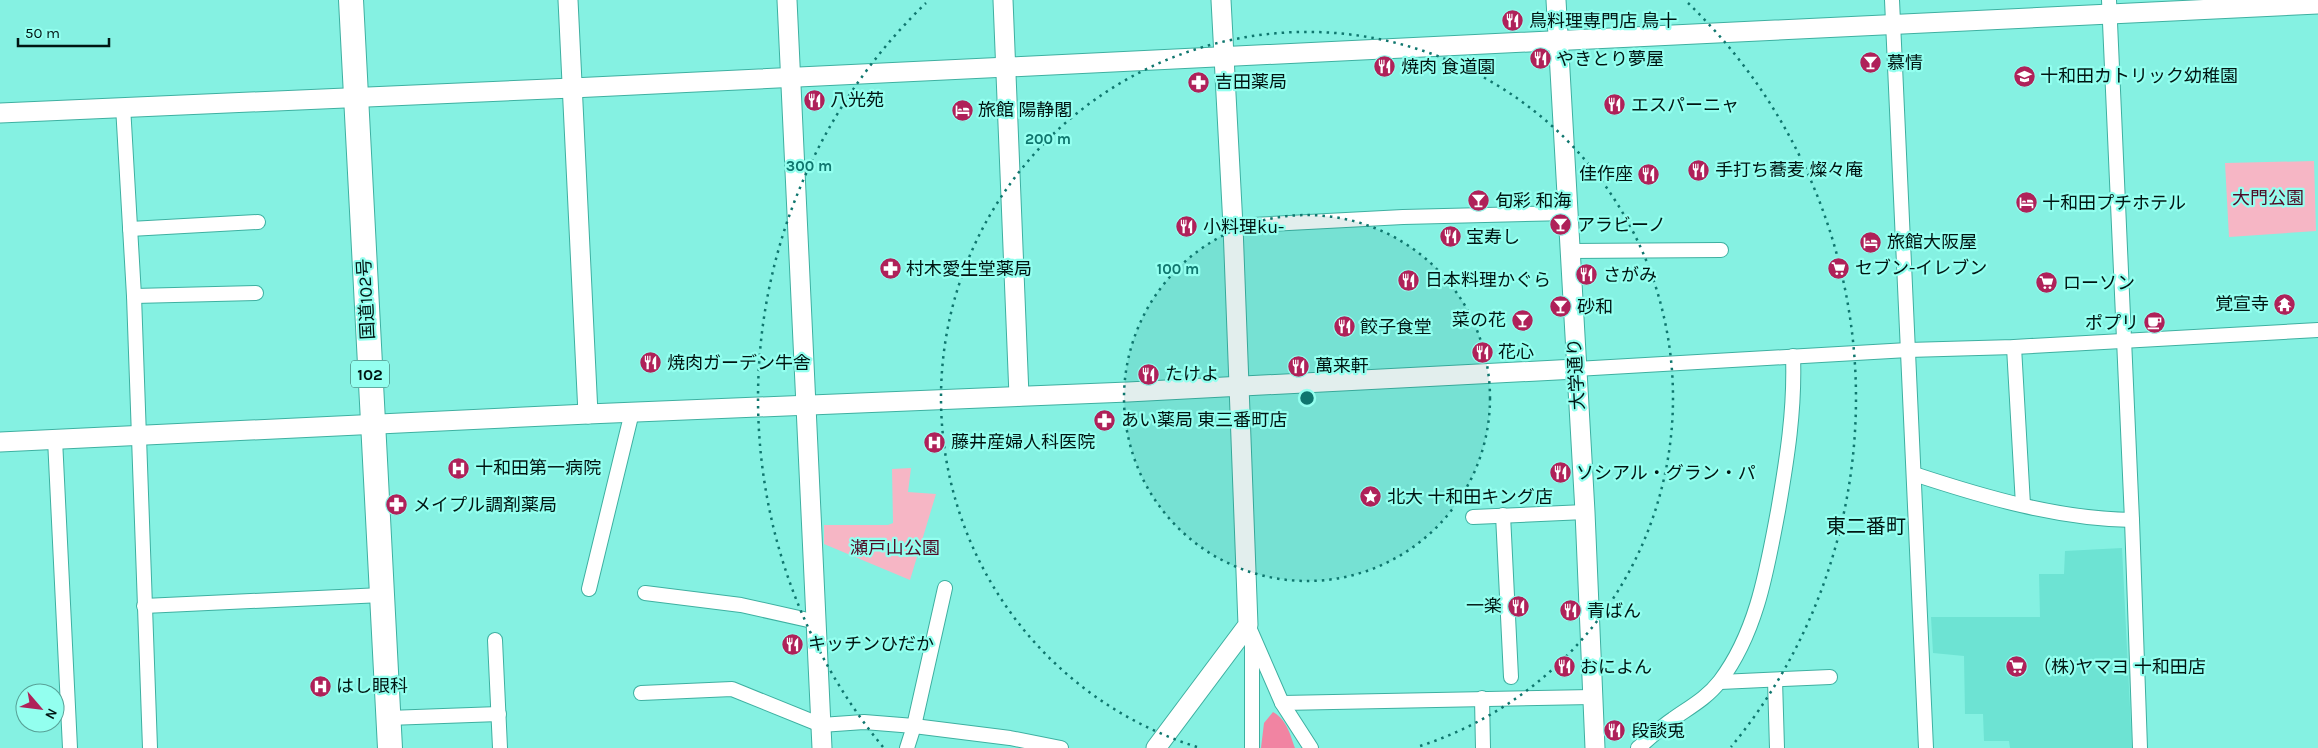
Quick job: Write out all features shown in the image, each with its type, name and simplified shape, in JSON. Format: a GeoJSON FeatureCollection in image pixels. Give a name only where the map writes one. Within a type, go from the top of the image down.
{"type":"FeatureCollection","features":[{"type":"Feature","properties":{"kind":"highway","name":"国道102号"},"geometry":{"type":"LineString","coordinates":[[351,0],[390,748]]}},
{"type":"Feature","properties":{"kind":"street"},"geometry":{"type":"LineString","coordinates":[[568,0],[588,414]]}},
{"type":"Feature","properties":{"kind":"street"},"geometry":{"type":"LineString","coordinates":[[787,0],[822,748]]}},
{"type":"Feature","properties":{"kind":"street"},"geometry":{"type":"LineString","coordinates":[[1003,0],[1019,396]]}},
{"type":"Feature","properties":{"kind":"street"},"geometry":{"type":"LineString","coordinates":[[1222,0],[1250,630],[1252,748]]}},
{"type":"Feature","properties":{"kind":"street","name":"大学通り"},"geometry":{"type":"LineString","coordinates":[[1556,0],[1585,512],[1595,748]]}},
{"type":"Feature","properties":{"kind":"street"},"geometry":{"type":"LineString","coordinates":[[1892,0],[1926,748]]}},
{"type":"Feature","properties":{"kind":"street"},"geometry":{"type":"LineString","coordinates":[[0,113],[123,106],[572,88],[1559,40],[1893,23],[2109,7],[2312,3]]}},
{"type":"Feature","properties":{"kind":"street"},"geometry":{"type":"LineString","coordinates":[[2109,7],[2132,520],[2140,748]]}},
{"type":"Feature","properties":{"kind":"street"},"geometry":{"type":"LineString","coordinates":[[123,106],[134,296],[137,435],[150,748]]}},
{"type":"Feature","properties":{"kind":"street"},"geometry":{"type":"LineString","coordinates":[[1233,226],[1403,217],[1569,212]]}},
{"type":"Feature","properties":{"kind":"street"},"geometry":{"type":"LineString","coordinates":[[130,229],[258,222]]}},
{"type":"Feature","properties":{"kind":"street"},"geometry":{"type":"LineString","coordinates":[[1570,251],[1721,250]]}},
{"type":"Feature","properties":{"kind":"street"},"geometry":{"type":"LineString","coordinates":[[134,296],[256,293]]}},
{"type":"Feature","properties":{"kind":"street"},"geometry":{"type":"LineString","coordinates":[[0,442],[1019,396],[1576,369],[1908,350],[2014,347],[2318,330]]}},
{"type":"Feature","properties":{"kind":"street"},"geometry":{"type":"LineString","coordinates":[[2014,347],[2023,505]]}},
{"type":"Feature","properties":{"kind":"street"},"geometry":{"type":"LineString","coordinates":[[1638,748],[1671,720],[1708,696],[1720,682],[1731,664],[1752,621],[1763,586],[1789,442],[1794,393],[1793,356]]}},
{"type":"Feature","properties":{"kind":"street"},"geometry":{"type":"LineString","coordinates":[[589,588],[632,412]]}},
{"type":"Feature","properties":{"kind":"street"},"geometry":{"type":"LineString","coordinates":[[55,439],[70,748]]}},
{"type":"Feature","properties":{"kind":"street"},"geometry":{"type":"LineString","coordinates":[[1914,474],[1967,492],[2023,505],[2098,519],[2132,520]]}},
{"type":"Feature","properties":{"kind":"street"},"geometry":{"type":"LineString","coordinates":[[1474,517],[1503,514],[1585,512]]}},
{"type":"Feature","properties":{"kind":"street"},"geometry":{"type":"LineString","coordinates":[[1503,514],[1511,677]]}},
{"type":"Feature","properties":{"kind":"street"},"geometry":{"type":"LineString","coordinates":[[907,748],[914,726],[945,588]]}},
{"type":"Feature","properties":{"kind":"street"},"geometry":{"type":"LineString","coordinates":[[645,592],[741,605],[817,622]]}},
{"type":"Feature","properties":{"kind":"street"},"geometry":{"type":"LineString","coordinates":[[144,606],[382,595]]}},
{"type":"Feature","properties":{"kind":"street"},"geometry":{"type":"LineString","coordinates":[[1250,630],[1282,703],[1311,748]]}},
{"type":"Feature","properties":{"kind":"street"},"geometry":{"type":"LineString","coordinates":[[1156,748],[1250,630]]}},
{"type":"Feature","properties":{"kind":"street"},"geometry":{"type":"LineString","coordinates":[[495,640],[500,748]]}},
{"type":"Feature","properties":{"kind":"street"},"geometry":{"type":"LineString","coordinates":[[1720,682],[1830,677]]}},
{"type":"Feature","properties":{"kind":"street"},"geometry":{"type":"LineString","coordinates":[[1775,680],[1777,748]]}},
{"type":"Feature","properties":{"kind":"street"},"geometry":{"type":"LineString","coordinates":[[641,693],[732,689],[821,725],[864,722],[914,726],[1010,738],[1061,748]]}},
{"type":"Feature","properties":{"kind":"street"},"geometry":{"type":"LineString","coordinates":[[1282,703],[1482,698],[1592,698]]}},
{"type":"Feature","properties":{"kind":"street"},"geometry":{"type":"LineString","coordinates":[[1482,698],[1483,748]]}},
{"type":"Feature","properties":{"kind":"street"},"geometry":{"type":"LineString","coordinates":[[388,718],[499,714]]}},
{"type":"Feature","properties":{"kind":"shaded area"},"geometry":{"type":"Polygon","coordinates":[[[2122,548],[2132,748],[2010,748],[2009,741],[1984,741],[1983,714],[1965,714],[1964,656],[1933,653],[1931,617],[2040,617],[2039,574],[2064,574],[2065,551],[2122,548]]]}},
{"type":"Feature","properties":{"kind":"shaded area"},"geometry":{"type":"Polygon","coordinates":[[[1273,712],[1285,723],[1295,748],[1261,748],[1264,723],[1273,712]]]}},
{"type":"Feature","properties":{"kind":"green space","name":"大門公園"},"geometry":{"type":"Polygon","coordinates":[[[2314,161],[2316,231],[2229,237],[2225,163],[2314,161]]]}},
{"type":"Feature","properties":{"kind":"green space","name":"瀬戸山公園"},"geometry":{"type":"Polygon","coordinates":[[[911,468],[908,492],[936,494],[910,580],[824,544],[824,525],[888,525],[893,523],[892,469],[911,468]]]}},
{"type":"Feature","properties":{"kind":"place","name":"鳥料理専門店 鳥十"},"geometry":{"type":"Point","coordinates":[1513,21]}},
{"type":"Feature","properties":{"kind":"place","name":"やきとり夢屋"},"geometry":{"type":"Point","coordinates":[1540,59]}},
{"type":"Feature","properties":{"kind":"place","name":"慕情"},"geometry":{"type":"Point","coordinates":[1871,63]}},
{"type":"Feature","properties":{"kind":"place","name":"焼肉 食道園"},"geometry":{"type":"Point","coordinates":[1385,67]}},
{"type":"Feature","properties":{"kind":"place","name":"十和田カトリック幼稚園"},"geometry":{"type":"Point","coordinates":[2024,76]}},
{"type":"Feature","properties":{"kind":"place","name":"吉田薬局"},"geometry":{"type":"Point","coordinates":[1199,82]}},
{"type":"Feature","properties":{"kind":"place","name":"八光苑"},"geometry":{"type":"Point","coordinates":[814,100]}},
{"type":"Feature","properties":{"kind":"place","name":"エスパーニャ"},"geometry":{"type":"Point","coordinates":[1615,105]}},
{"type":"Feature","properties":{"kind":"place","name":"旅館 陽静閣"},"geometry":{"type":"Point","coordinates":[962,110]}},
{"type":"Feature","properties":{"kind":"place","name":"手打ち蕎麦 燦々庵"},"geometry":{"type":"Point","coordinates":[1699,170]}},
{"type":"Feature","properties":{"kind":"place","name":"佳作座"},"geometry":{"type":"Point","coordinates":[1649,174]}},
{"type":"Feature","properties":{"kind":"place","name":"旬彩 和海"},"geometry":{"type":"Point","coordinates":[1479,201]}},
{"type":"Feature","properties":{"kind":"place","name":"十和田プチホテル"},"geometry":{"type":"Point","coordinates":[2026,203]}},
{"type":"Feature","properties":{"kind":"place","name":"アラビーノ"},"geometry":{"type":"Point","coordinates":[1561,225]}},
{"type":"Feature","properties":{"kind":"place","name":"小料理ku-"},"geometry":{"type":"Point","coordinates":[1187,227]}},
{"type":"Feature","properties":{"kind":"place","name":"宝寿し"},"geometry":{"type":"Point","coordinates":[1450,237]}},
{"type":"Feature","properties":{"kind":"place","name":"旅館大阪屋"},"geometry":{"type":"Point","coordinates":[1871,242]}},
{"type":"Feature","properties":{"kind":"place","name":"セブン-イレブン"},"geometry":{"type":"Point","coordinates":[1839,268]}},
{"type":"Feature","properties":{"kind":"place","name":"村木愛生堂薬局"},"geometry":{"type":"Point","coordinates":[890,269]}},
{"type":"Feature","properties":{"kind":"place","name":"さがみ"},"geometry":{"type":"Point","coordinates":[1587,275]}},
{"type":"Feature","properties":{"kind":"place","name":"日本料理かぐら"},"geometry":{"type":"Point","coordinates":[1409,280]}},
{"type":"Feature","properties":{"kind":"place","name":"ローソン"},"geometry":{"type":"Point","coordinates":[2047,283]}},
{"type":"Feature","properties":{"kind":"place","name":"覚宣寺"},"geometry":{"type":"Point","coordinates":[2285,304]}},
{"type":"Feature","properties":{"kind":"place","name":"砂和"},"geometry":{"type":"Point","coordinates":[1561,307]}},
{"type":"Feature","properties":{"kind":"place","name":"菜の花"},"geometry":{"type":"Point","coordinates":[1522,320]}},
{"type":"Feature","properties":{"kind":"place","name":"ポプリ"},"geometry":{"type":"Point","coordinates":[2155,323]}},
{"type":"Feature","properties":{"kind":"place","name":"餃子食堂"},"geometry":{"type":"Point","coordinates":[1344,327]}},
{"type":"Feature","properties":{"kind":"place","name":"花心"},"geometry":{"type":"Point","coordinates":[1482,352]}},
{"type":"Feature","properties":{"kind":"place","name":"焼肉ガーデン牛舎"},"geometry":{"type":"Point","coordinates":[651,363]}},
{"type":"Feature","properties":{"kind":"place","name":"萬来軒"},"geometry":{"type":"Point","coordinates":[1299,366]}},
{"type":"Feature","properties":{"kind":"place","name":"たけよ"},"geometry":{"type":"Point","coordinates":[1149,374]}},
{"type":"Feature","properties":{"kind":"place","name":"あい薬局 東三番町店"},"geometry":{"type":"Point","coordinates":[1105,420]}},
{"type":"Feature","properties":{"kind":"place","name":"藤井産婦人科医院"},"geometry":{"type":"Point","coordinates":[935,442]}},
{"type":"Feature","properties":{"kind":"place","name":"十和田第一病院"},"geometry":{"type":"Point","coordinates":[459,468]}},
{"type":"Feature","properties":{"kind":"place","name":"ソシアル・グラン・パ"},"geometry":{"type":"Point","coordinates":[1560,473]}},
{"type":"Feature","properties":{"kind":"place","name":"北大 十和田キング店"},"geometry":{"type":"Point","coordinates":[1371,497]}},
{"type":"Feature","properties":{"kind":"place","name":"メイプル調剤薬局"},"geometry":{"type":"Point","coordinates":[397,505]}},
{"type":"Feature","properties":{"kind":"place","name":"一楽"},"geometry":{"type":"Point","coordinates":[1518,606]}},
{"type":"Feature","properties":{"kind":"place","name":"青ばん"},"geometry":{"type":"Point","coordinates":[1571,611]}},
{"type":"Feature","properties":{"kind":"place","name":"キッチンひだか"},"geometry":{"type":"Point","coordinates":[792,644]}},
{"type":"Feature","properties":{"kind":"place","name":"おによん"},"geometry":{"type":"Point","coordinates":[1564,667]}},
{"type":"Feature","properties":{"kind":"place","name":"（株)ヤマヨ 十和田店"},"geometry":{"type":"Point","coordinates":[2017,667]}},
{"type":"Feature","properties":{"kind":"place","name":"はし眼科"},"geometry":{"type":"Point","coordinates":[320,686]}},
{"type":"Feature","properties":{"kind":"place","name":"段談兎"},"geometry":{"type":"Point","coordinates":[1615,731]}},
{"type":"Feature","properties":{"kind":"district","name":"東二番町"},"geometry":{"type":"Point","coordinates":[1866,526]}}]}
